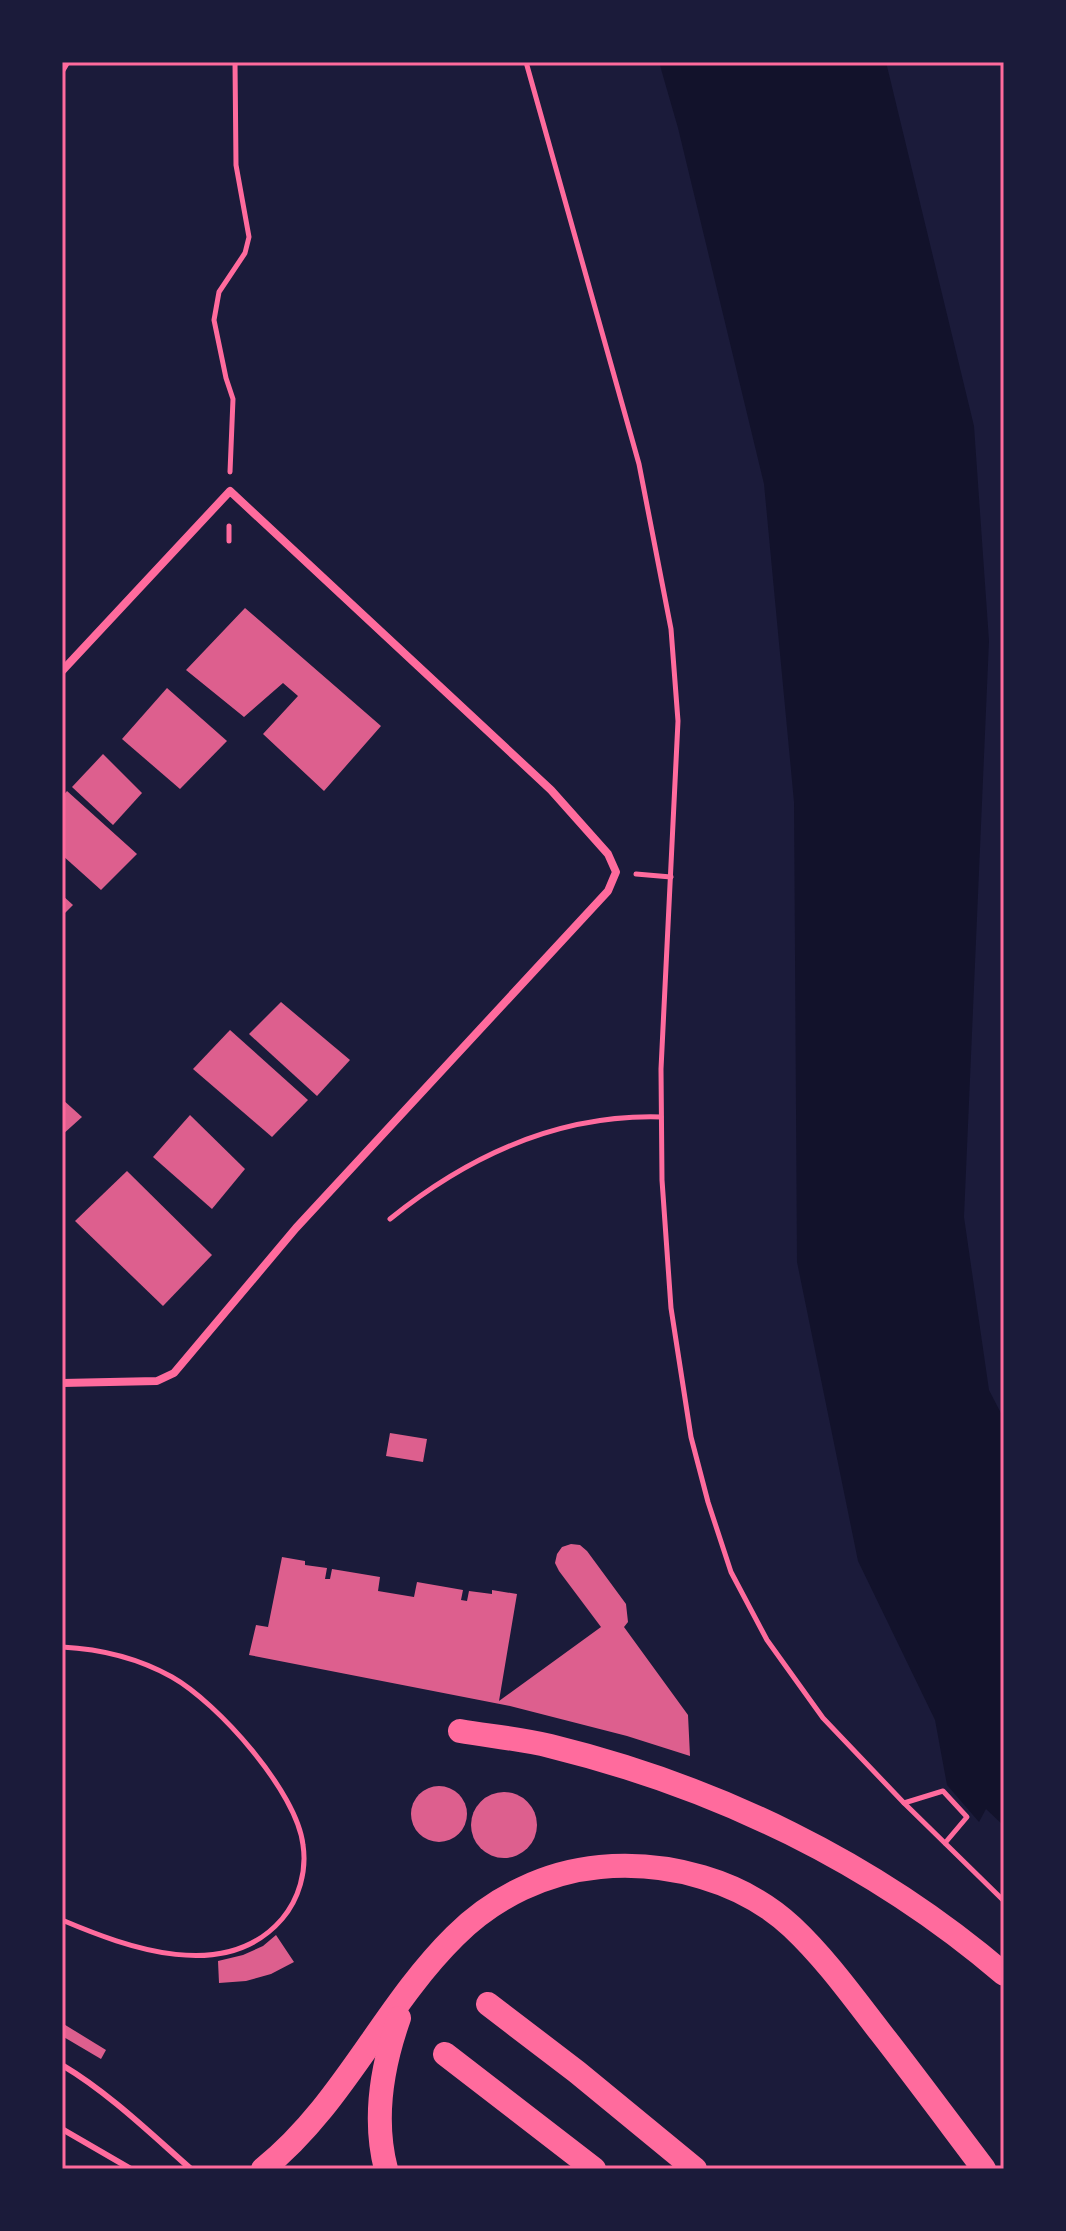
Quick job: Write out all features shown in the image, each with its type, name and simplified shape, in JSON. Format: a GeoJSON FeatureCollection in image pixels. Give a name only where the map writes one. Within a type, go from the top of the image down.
{"type":"FeatureCollection","features":[{"type":"Feature","properties":{"kind":"highway"},"geometry":{"type":"LineString","coordinates":[[460,1731],[548,1746],[674,1783],[776,1825],[920,1907],[1004,1974]]}},
{"type":"Feature","properties":{"kind":"highway"},"geometry":{"type":"LineString","coordinates":[[263,2169],[310,2125],[423,1973],[456,1935],[493,1905],[541,1880],[564,1873],[609,1866],[643,1866],[685,1872],[720,1883],[756,1901],[790,1925],[831,1969],[984,2169]]}},
{"type":"Feature","properties":{"kind":"highway"},"geometry":{"type":"LineString","coordinates":[[386,2169],[380,2110],[386,2061],[400,2015],[423,1973]]}},
{"type":"Feature","properties":{"kind":"highway"},"geometry":{"type":"LineString","coordinates":[[488,2004],[695,2169]]}},
{"type":"Feature","properties":{"kind":"highway"},"geometry":{"type":"LineString","coordinates":[[445,2054],[594,2169]]}},
{"type":"Feature","properties":{"kind":"street"},"geometry":{"type":"LineString","coordinates":[[62,671],[230,491],[551,790],[608,854],[616,872],[608,891],[296,1228],[174,1373],[157,1381],[62,1383]]}},
{"type":"Feature","properties":{"kind":"lane"},"geometry":{"type":"LineString","coordinates":[[62,2065],[191,2169]]}},
{"type":"Feature","properties":{"kind":"lane"},"geometry":{"type":"LineString","coordinates":[[62,2129],[131,2169]]}},
{"type":"Feature","properties":{"kind":"path"},"geometry":{"type":"LineString","coordinates":[[62,72],[68,62]]}},
{"type":"Feature","properties":{"kind":"path"},"geometry":{"type":"LineString","coordinates":[[230,467],[233,399],[214,320],[219,292],[245,253],[249,237],[236,165],[235,62]]}},
{"type":"Feature","properties":{"kind":"path"},"geometry":{"type":"LineString","coordinates":[[526,62],[639,464],[671,629],[678,721],[661,1117],[662,1180],[671,1308],[691,1437],[731,1572],[767,1640],[823,1718],[1004,1901]]}},
{"type":"Feature","properties":{"kind":"path"},"geometry":{"type":"LineString","coordinates":[[632,874],[671,877]]}},
{"type":"Feature","properties":{"kind":"path"},"geometry":{"type":"LineString","coordinates":[[390,1219],[439,1182],[480,1159],[524,1140],[592,1121],[661,1117]]}},
{"type":"Feature","properties":{"kind":"path"},"geometry":{"type":"LineString","coordinates":[[62,1647],[116,1654],[145,1664],[173,1677],[199,1695],[237,1733],[284,1796],[299,1824],[304,1845],[304,1868],[299,1890],[289,1910],[259,1939],[220,1953],[180,1954],[128,1946],[62,1920]]}},
{"type":"Feature","properties":{"kind":"path"},"geometry":{"type":"LineString","coordinates":[[904,1803],[943,1791],[967,1817],[944,1843]]}},
{"type":"Feature","properties":{"kind":"shaded area"},"geometry":{"type":"Polygon","coordinates":[[[659,62],[886,62],[974,426],[989,641],[964,1217],[989,1390],[1004,1419],[1004,1826],[986,1809],[979,1822],[947,1785],[935,1720],[858,1561],[797,1262],[794,802],[764,484],[678,128],[659,62]]]}},
{"type":"Feature","properties":{"kind":"building"},"geometry":{"type":"Polygon","coordinates":[[[245,608],[381,726],[324,791],[263,734],[298,696],[283,683],[244,717],[186,670],[245,608]]]}},
{"type":"Feature","properties":{"kind":"building"},"geometry":{"type":"Polygon","coordinates":[[[167,688],[227,741],[180,789],[122,739],[167,688]]]}},
{"type":"Feature","properties":{"kind":"building"},"geometry":{"type":"Polygon","coordinates":[[[103,754],[142,793],[113,825],[72,787],[103,754]]]}},
{"type":"Feature","properties":{"kind":"building"},"geometry":{"type":"Polygon","coordinates":[[[67,791],[137,854],[101,890],[62,855],[62,797],[67,791]]]}},
{"type":"Feature","properties":{"kind":"building"},"geometry":{"type":"Polygon","coordinates":[[[62,895],[73,905],[62,916],[62,895]]]}},
{"type":"Feature","properties":{"kind":"building"},"geometry":{"type":"Polygon","coordinates":[[[281,1002],[350,1060],[317,1096],[249,1034],[281,1002]]]}},
{"type":"Feature","properties":{"kind":"building"},"geometry":{"type":"Polygon","coordinates":[[[230,1030],[308,1100],[272,1137],[193,1069],[230,1030]]]}},
{"type":"Feature","properties":{"kind":"building"},"geometry":{"type":"Polygon","coordinates":[[[62,1099],[82,1117],[62,1135],[62,1099]]]}},
{"type":"Feature","properties":{"kind":"building"},"geometry":{"type":"Polygon","coordinates":[[[190,1115],[245,1169],[212,1209],[153,1157],[190,1115]]]}},
{"type":"Feature","properties":{"kind":"building"},"geometry":{"type":"Polygon","coordinates":[[[127,1171],[212,1255],[163,1306],[75,1221],[127,1171]]]}},
{"type":"Feature","properties":{"kind":"building"},"geometry":{"type":"Polygon","coordinates":[[[390,1433],[427,1439],[423,1462],[386,1456],[390,1433]]]}},
{"type":"Feature","properties":{"kind":"building"},"geometry":{"type":"Polygon","coordinates":[[[580,1545],[587,1551],[626,1604],[628,1622],[624,1627],[688,1715],[690,1756],[627,1736],[510,1706],[249,1655],[256,1625],[268,1627],[282,1557],[327,1568],[325,1579],[330,1579],[332,1569],[380,1577],[378,1591],[414,1597],[417,1582],[463,1590],[461,1600],[467,1601],[469,1591],[492,1594],[492,1590],[517,1594],[499,1701],[601,1627],[555,1563],[562,1547],[580,1545]]]}},
{"type":"Feature","properties":{"kind":"building"},"geometry":{"type":"Polygon","coordinates":[[[439,1786],[459,1794],[467,1814],[459,1834],[439,1842],[419,1834],[411,1814],[419,1794],[439,1786]]]}},
{"type":"Feature","properties":{"kind":"building"},"geometry":{"type":"Polygon","coordinates":[[[504,1792],[517,1795],[527,1802],[534,1812],[537,1825],[534,1838],[527,1848],[517,1855],[504,1858],[491,1855],[481,1848],[474,1838],[471,1825],[474,1812],[481,1802],[491,1795],[504,1792]]]}},
{"type":"Feature","properties":{"kind":"building"},"geometry":{"type":"Polygon","coordinates":[[[276,1935],[294,1962],[271,1974],[246,1981],[219,1983],[218,1961],[243,1955],[263,1946],[276,1935]]]}},
{"type":"Feature","properties":{"kind":"building"},"geometry":{"type":"Polygon","coordinates":[[[62,2023],[106,2050],[101,2059],[62,2036],[62,2023]]]}}]}
